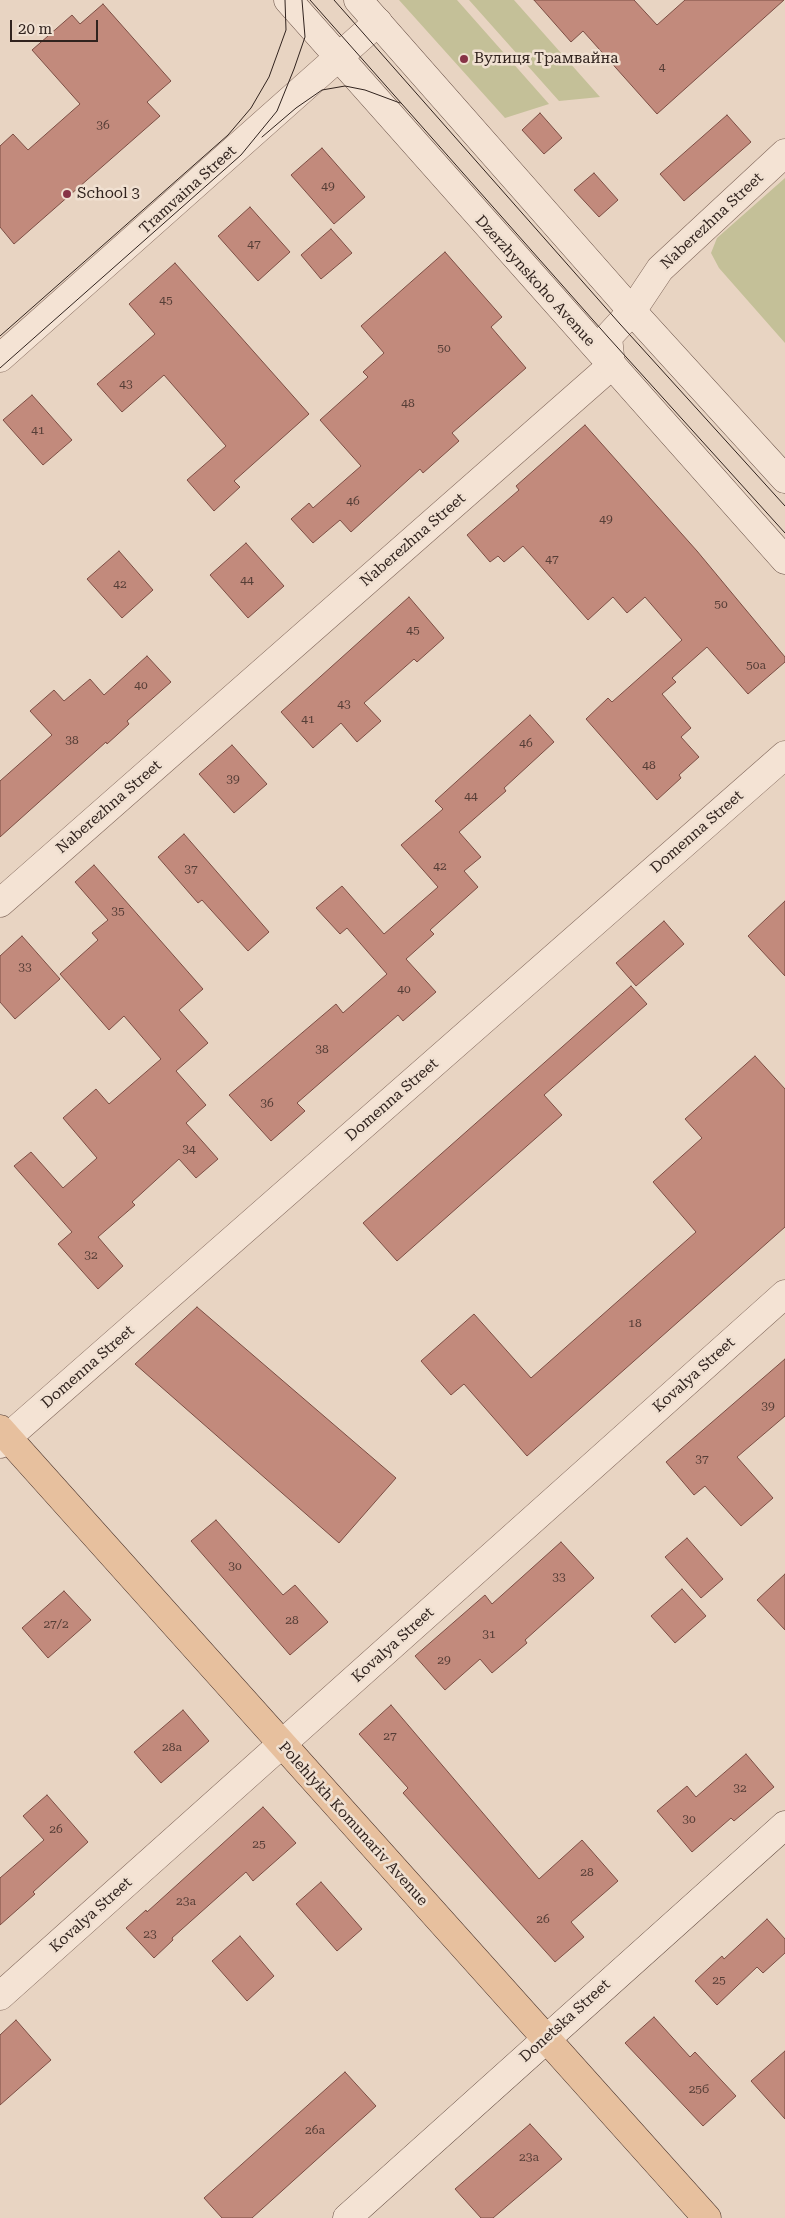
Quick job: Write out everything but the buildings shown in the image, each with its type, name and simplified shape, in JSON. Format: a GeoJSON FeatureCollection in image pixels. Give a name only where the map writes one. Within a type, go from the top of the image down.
{"type":"FeatureCollection","features":[{"type":"Feature","properties":{"kind":"main road","name":"Polehlykh Komunariv Avenue"},"geometry":{"type":"LineString","coordinates":[[3,1437],[707,2218]]}},
{"type":"Feature","properties":{"kind":"street","name":"Dzerzhynskoho Avenue"},"geometry":{"type":"LineString","coordinates":[[288,0],[337,58],[785,560]]}},
{"type":"Feature","properties":{"kind":"street"},"geometry":{"type":"LineString","coordinates":[[358,0],[632,311],[785,478]]}},
{"type":"Feature","properties":{"kind":"street","name":"Tramvaina Street"},"geometry":{"type":"LineString","coordinates":[[0,358],[378,22]]}},
{"type":"Feature","properties":{"kind":"street","name":"Naberezhna Street"},"geometry":{"type":"LineString","coordinates":[[0,903],[611,366],[608,337],[632,311],[660,269],[785,153]]}},
{"type":"Feature","properties":{"kind":"street","name":"Domenna Street"},"geometry":{"type":"LineString","coordinates":[[3,1437],[785,755]]}},
{"type":"Feature","properties":{"kind":"street","name":"Kovalya Street"},"geometry":{"type":"LineString","coordinates":[[0,1996],[785,1294]]}},
{"type":"Feature","properties":{"kind":"street","name":"Donetska Street"},"geometry":{"type":"LineString","coordinates":[[347,2218],[785,1825]]}},
{"type":"Feature","properties":{"kind":"shaded area"},"geometry":{"type":"Polygon","coordinates":[[[399,0],[457,0],[549,104],[505,118],[399,0]]]}},
{"type":"Feature","properties":{"kind":"shaded area"},"geometry":{"type":"Polygon","coordinates":[[[469,0],[514,0],[600,97],[559,101],[469,0]]]}},
{"type":"Feature","properties":{"kind":"shaded area"},"geometry":{"type":"Polygon","coordinates":[[[785,178],[785,343],[719,268],[711,253],[717,238],[785,178]]]}},
{"type":"Feature","properties":{"kind":"tram line"},"geometry":{"type":"LineString","coordinates":[[0,336],[228,135],[251,108],[269,77],[286,30],[285,0]]}},
{"type":"Feature","properties":{"kind":"tram line"},"geometry":{"type":"LineString","coordinates":[[0,368],[241,155],[277,111],[294,69],[305,37],[302,0]]}},
{"type":"Feature","properties":{"kind":"tram line"},"geometry":{"type":"LineString","coordinates":[[310,0],[608,337],[785,533]]}},
{"type":"Feature","properties":{"kind":"tram line"},"geometry":{"type":"LineString","coordinates":[[334,0],[620,324],[785,506]]}},
{"type":"Feature","properties":{"kind":"tram line"},"geometry":{"type":"LineString","coordinates":[[262,137],[296,108],[322,90],[345,86],[365,90],[400,103]]}},
{"type":"Feature","properties":{"kind":"place","name":"Вулиця Трамвайна"},"geometry":{"type":"Point","coordinates":[464,59]}},
{"type":"Feature","properties":{"kind":"place","name":"School 3"},"geometry":{"type":"Point","coordinates":[67,194]}}]}
